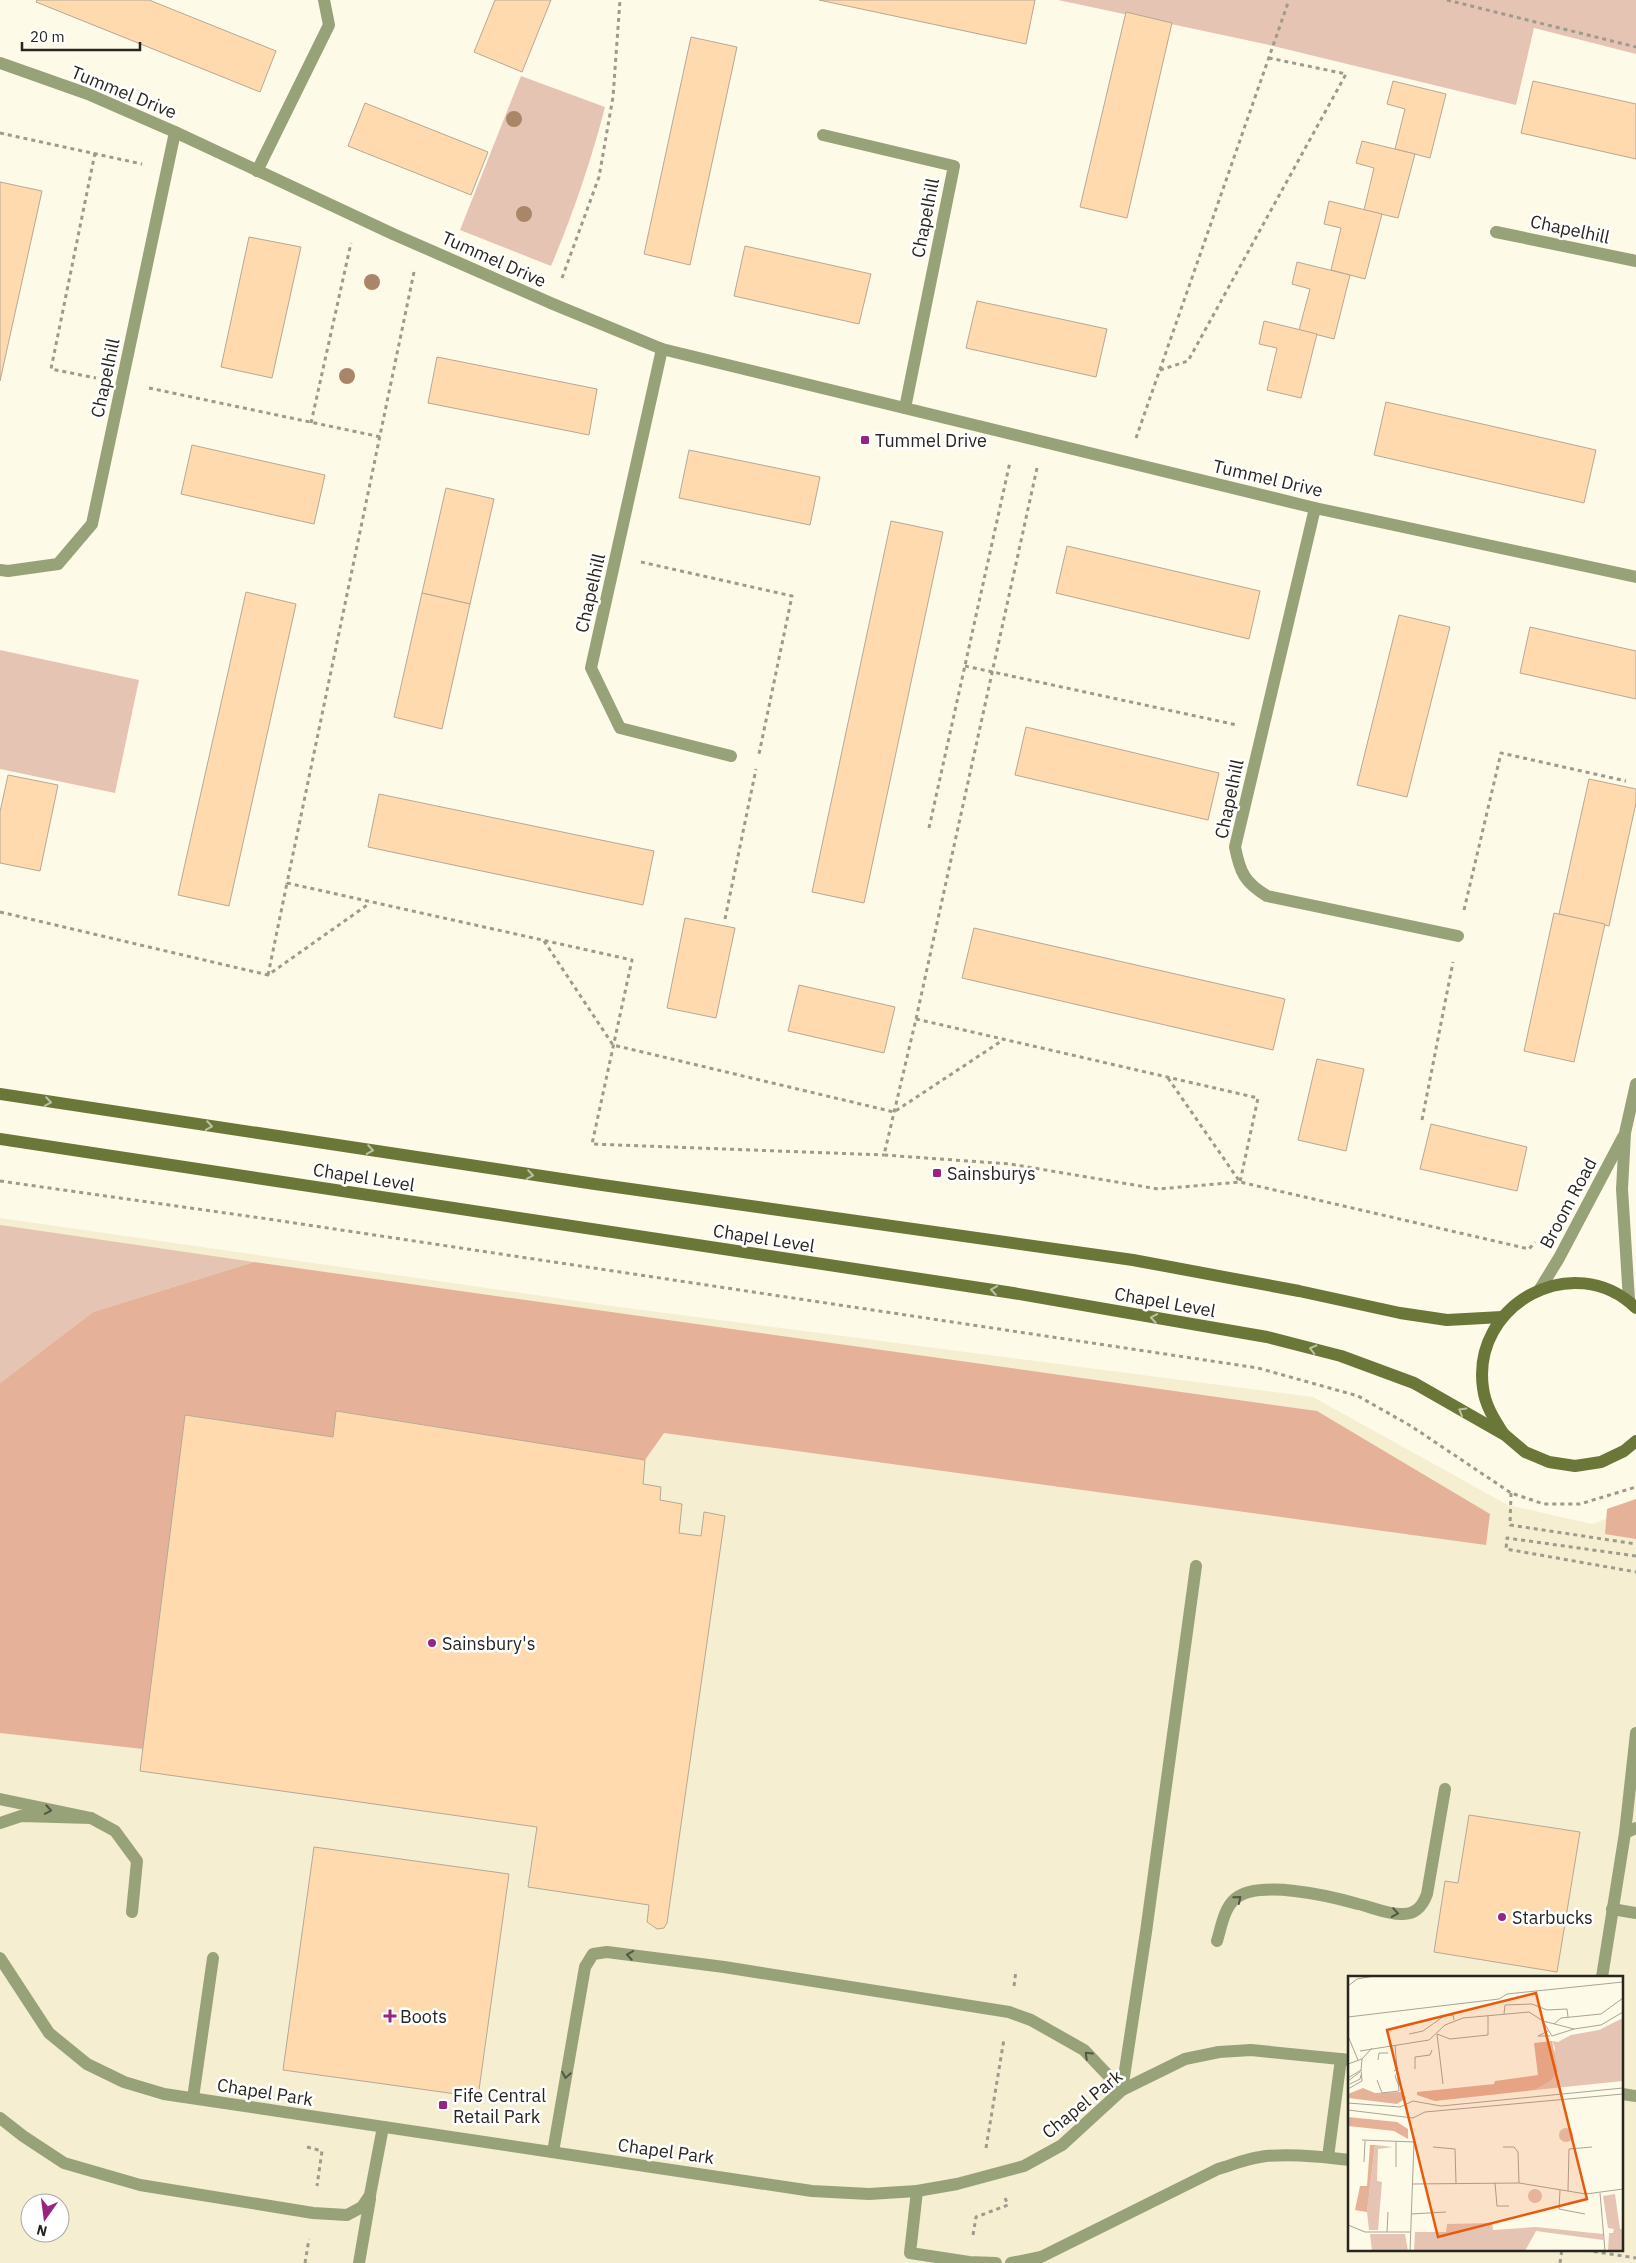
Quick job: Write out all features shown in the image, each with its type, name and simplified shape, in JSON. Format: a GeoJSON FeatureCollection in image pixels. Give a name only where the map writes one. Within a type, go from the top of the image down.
{"type":"FeatureCollection","features":[{"type":"Feature","properties":{"kind":"main road","name":"Chapel Level"},"geometry":{"type":"LineString","coordinates":[[0,1094],[585,1183],[1134,1260],[1300,1291],[1400,1313],[1447,1320],[1502,1316]]}},
{"type":"Feature","properties":{"kind":"main road","name":"Chapel Level"},"geometry":{"type":"LineString","coordinates":[[0,1139],[1014,1293],[1266,1337],[1341,1356],[1414,1383],[1504,1435],[1525,1452],[1549,1462],[1575,1466],[1601,1462],[1624,1451],[1636,1441]]}},
{"type":"Feature","properties":{"kind":"main road","name":"Chapel Level"},"geometry":{"type":"LineString","coordinates":[[1504,1435],[1490,1414],[1483,1389],[1482,1363],[1488,1339],[1502,1316],[1519,1300],[1540,1288],[1564,1283],[1588,1284],[1610,1290],[1632,1304]]}},
{"type":"Feature","properties":{"kind":"street"},"geometry":{"type":"LineString","coordinates":[[257,172],[329,25],[324,0]]}},
{"type":"Feature","properties":{"kind":"street","name":"Tummel Drive"},"geometry":{"type":"LineString","coordinates":[[0,63],[88,94],[175,132],[257,172],[420,246],[662,349],[1315,508],[1636,577]]}},
{"type":"Feature","properties":{"kind":"street","name":"Chapelhill"},"geometry":{"type":"LineString","coordinates":[[0,570],[8,571],[58,564],[92,524],[175,132]]}},
{"type":"Feature","properties":{"kind":"street","name":"Chapelhill"},"geometry":{"type":"LineString","coordinates":[[823,135],[954,166],[905,408]]}},
{"type":"Feature","properties":{"kind":"street","name":"Chapelhill"},"geometry":{"type":"LineString","coordinates":[[1496,232],[1636,260]]}},
{"type":"Feature","properties":{"kind":"street","name":"Chapelhill"},"geometry":{"type":"LineString","coordinates":[[662,349],[591,668],[620,728],[731,756]]}},
{"type":"Feature","properties":{"kind":"street","name":"Chapelhill"},"geometry":{"type":"LineString","coordinates":[[1315,508],[1236,846],[1239,868],[1251,886],[1267,896],[1458,936]]}},
{"type":"Feature","properties":{"kind":"street","name":"Broom Road"},"geometry":{"type":"LineString","coordinates":[[1632,1304],[1622,1201],[1625,1133],[1636,1084]]}},
{"type":"Feature","properties":{"kind":"street","name":"Broom Road"},"geometry":{"type":"LineString","coordinates":[[1540,1288],[1577,1226],[1625,1133]]}},
{"type":"Feature","properties":{"kind":"street"},"geometry":{"type":"LineString","coordinates":[[1122,2090],[1146,1932],[1196,1566]]}},
{"type":"Feature","properties":{"kind":"street"},"geometry":{"type":"LineString","coordinates":[[1602,1976],[1612,1909],[1630,1830],[1636,1732]]}},
{"type":"Feature","properties":{"kind":"street"},"geometry":{"type":"LineString","coordinates":[[1217,1941],[1225,1915],[1234,1900],[1248,1891],[1269,1888],[1338,1898],[1403,1914],[1416,1911],[1423,1905],[1427,1894],[1445,1789]]}},
{"type":"Feature","properties":{"kind":"street"},"geometry":{"type":"LineString","coordinates":[[0,1799],[91,1818],[115,1831],[137,1861],[132,1912]]}},
{"type":"Feature","properties":{"kind":"street"},"geometry":{"type":"LineString","coordinates":[[0,1823],[21,1816],[91,1818]]}},
{"type":"Feature","properties":{"kind":"street"},"geometry":{"type":"LineString","coordinates":[[1612,1909],[1636,1913]]}},
{"type":"Feature","properties":{"kind":"street"},"geometry":{"type":"LineString","coordinates":[[553,2152],[585,1967],[593,1954],[607,1952],[678,1963],[724,1967],[1009,2012],[1031,2020],[1084,2050],[1122,2090]]}},
{"type":"Feature","properties":{"kind":"street","name":"Chapel Park"},"geometry":{"type":"LineString","coordinates":[[0,1958],[49,2033],[87,2064],[124,2082],[164,2094],[812,2191],[869,2194],[917,2192],[957,2184],[1024,2166],[1062,2145],[1122,2090],[1185,2060],[1219,2052],[1251,2050],[1345,2060]]}},
{"type":"Feature","properties":{"kind":"street"},"geometry":{"type":"LineString","coordinates":[[193,2098],[213,1958]]}},
{"type":"Feature","properties":{"kind":"street"},"geometry":{"type":"LineString","coordinates":[[1328,2157],[1345,2060]]}},
{"type":"Feature","properties":{"kind":"street"},"geometry":{"type":"LineString","coordinates":[[0,2118],[64,2163],[140,2185],[329,2215],[347,2215],[362,2207],[370,2195]]}},
{"type":"Feature","properties":{"kind":"street"},"geometry":{"type":"LineString","coordinates":[[359,2263],[383,2127]]}},
{"type":"Feature","properties":{"kind":"street"},"geometry":{"type":"LineString","coordinates":[[1012,2263],[1041,2257],[1218,2169],[1261,2156],[1328,2157],[1348,2160]]}},
{"type":"Feature","properties":{"kind":"street"},"geometry":{"type":"LineString","coordinates":[[917,2192],[910,2253],[969,2262],[996,2263]]}},
{"type":"Feature","properties":{"kind":"path"},"geometry":{"type":"LineString","coordinates":[[553,304],[599,177],[613,97],[620,0]]}},
{"type":"Feature","properties":{"kind":"path"},"geometry":{"type":"LineString","coordinates":[[1127,462],[1289,0]]}},
{"type":"Feature","properties":{"kind":"path"},"geometry":{"type":"LineString","coordinates":[[1447,0],[1636,47]]}},
{"type":"Feature","properties":{"kind":"path"},"geometry":{"type":"LineString","coordinates":[[1160,370],[1188,361],[1346,74],[1269,58]]}},
{"type":"Feature","properties":{"kind":"path"},"geometry":{"type":"LineString","coordinates":[[0,133],[167,169]]}},
{"type":"Feature","properties":{"kind":"path"},"geometry":{"type":"LineString","coordinates":[[311,423],[357,217]]}},
{"type":"Feature","properties":{"kind":"path"},"geometry":{"type":"LineString","coordinates":[[268,975],[420,246]]}},
{"type":"Feature","properties":{"kind":"path"},"geometry":{"type":"LineString","coordinates":[[929,828],[1016,435]]}},
{"type":"Feature","properties":{"kind":"path"},"geometry":{"type":"LineString","coordinates":[[884,1155],[916,1019],[1043,441]]}},
{"type":"Feature","properties":{"kind":"path"},"geometry":{"type":"LineString","coordinates":[[616,556],[792,596],[725,919]]}},
{"type":"Feature","properties":{"kind":"path"},"geometry":{"type":"LineString","coordinates":[[965,666],[1262,730]]}},
{"type":"Feature","properties":{"kind":"path"},"geometry":{"type":"LineString","coordinates":[[1422,1120],[1458,936],[1501,754],[1626,782]]}},
{"type":"Feature","properties":{"kind":"path"},"geometry":{"type":"LineString","coordinates":[[287,883],[632,960],[592,1144],[884,1155],[1010,1164],[1158,1189],[1240,1182],[1529,1249],[1540,1235]]}},
{"type":"Feature","properties":{"kind":"path"},"geometry":{"type":"LineString","coordinates":[[0,912],[268,975],[370,903]]}},
{"type":"Feature","properties":{"kind":"path"},"geometry":{"type":"LineString","coordinates":[[543,940],[613,1044],[894,1112],[1003,1040]]}},
{"type":"Feature","properties":{"kind":"path"},"geometry":{"type":"LineString","coordinates":[[916,1019],[1258,1098],[1240,1182]]}},
{"type":"Feature","properties":{"kind":"path"},"geometry":{"type":"LineString","coordinates":[[1168,1077],[1240,1182]]}},
{"type":"Feature","properties":{"kind":"path"},"geometry":{"type":"LineString","coordinates":[[0,1181],[297,1223],[1258,1368],[1358,1396],[1411,1426],[1511,1493],[1544,1504],[1580,1504],[1636,1488]]}},
{"type":"Feature","properties":{"kind":"path"},"geometry":{"type":"LineString","coordinates":[[1511,1493],[1510,1525],[1636,1544]]}},
{"type":"Feature","properties":{"kind":"path"},"geometry":{"type":"LineString","coordinates":[[1636,1556],[1507,1538],[1506,1549],[1636,1572]]}},
{"type":"Feature","properties":{"kind":"path"},"geometry":{"type":"LineString","coordinates":[[969,2262],[976,2217],[1008,2206],[985,2146],[1016,1970]]}},
{"type":"Feature","properties":{"kind":"path"},"geometry":{"type":"LineString","coordinates":[[1560,2263],[1562,2250]]}},
{"type":"Feature","properties":{"kind":"path"},"geometry":{"type":"LineString","coordinates":[[1584,2250],[1636,2258]]}},
{"type":"Feature","properties":{"kind":"shaded area"},"geometry":{"type":"Polygon","coordinates":[[[1058,0],[1636,0],[1636,54],[1534,28],[1516,105],[1265,44],[1058,0]]]}},
{"type":"Feature","properties":{"kind":"shaded area"},"geometry":{"type":"Polygon","coordinates":[[[521,76],[605,107],[581,187],[551,266],[460,230],[521,76]]]}},
{"type":"Feature","properties":{"kind":"shaded area"},"geometry":{"type":"Polygon","coordinates":[[[0,650],[139,680],[115,793],[0,769],[0,650]]]}},
{"type":"Feature","properties":{"kind":"shaded area","name":"Fife Central Retail Park"},"geometry":{"type":"Polygon","coordinates":[[[0,1218],[612,1306],[1313,1397],[1508,1505],[1592,1524],[1636,1508],[1636,2263],[0,2263],[0,1218]]]}},
{"type":"Feature","properties":{"kind":"shaded area"},"geometry":{"type":"Polygon","coordinates":[[[0,1225],[254,1262],[93,1312],[0,1383],[0,1225]]]}},
{"type":"Feature","properties":{"kind":"shaded area"},"geometry":{"type":"Polygon","coordinates":[[[254,1262],[1317,1411],[1490,1514],[1486,1545],[664,1433],[645,1460],[337,1411],[333,1437],[186,1415],[143,1749],[0,1733],[0,1383],[93,1312],[254,1262]]]}},
{"type":"Feature","properties":{"kind":"shaded area"},"geometry":{"type":"Polygon","coordinates":[[[1636,1499],[1636,1539],[1605,1534],[1607,1509],[1636,1499]]]}},
{"type":"Feature","properties":{"kind":"building"},"geometry":{"type":"Polygon","coordinates":[[[37,0],[149,0],[276,51],[260,92],[36,2],[37,0]]]}},
{"type":"Feature","properties":{"kind":"building"},"geometry":{"type":"Polygon","coordinates":[[[495,0],[551,0],[522,72],[474,52],[495,0]]]}},
{"type":"Feature","properties":{"kind":"building"},"geometry":{"type":"Polygon","coordinates":[[[819,0],[1035,0],[1026,44],[819,0]]]}},
{"type":"Feature","properties":{"kind":"building"},"geometry":{"type":"Polygon","coordinates":[[[1126,12],[1172,23],[1127,218],[1080,207],[1126,12]]]}},
{"type":"Feature","properties":{"kind":"building"},"geometry":{"type":"Polygon","coordinates":[[[691,37],[737,47],[690,265],[644,254],[691,37]]]}},
{"type":"Feature","properties":{"kind":"building"},"geometry":{"type":"Polygon","coordinates":[[[1393,81],[1446,94],[1430,158],[1395,149],[1405,109],[1387,104],[1393,81]]]}},
{"type":"Feature","properties":{"kind":"building"},"geometry":{"type":"Polygon","coordinates":[[[1533,81],[1636,104],[1636,159],[1521,133],[1533,81]]]}},
{"type":"Feature","properties":{"kind":"building"},"geometry":{"type":"Polygon","coordinates":[[[365,103],[488,152],[471,195],[348,146],[365,103]]]}},
{"type":"Feature","properties":{"kind":"building"},"geometry":{"type":"Polygon","coordinates":[[[1362,141],[1415,154],[1398,218],[1364,210],[1374,168],[1356,163],[1362,141]]]}},
{"type":"Feature","properties":{"kind":"building"},"geometry":{"type":"Polygon","coordinates":[[[0,182],[42,191],[0,381],[0,182]]]}},
{"type":"Feature","properties":{"kind":"building"},"geometry":{"type":"Polygon","coordinates":[[[1329,201],[1382,214],[1365,279],[1331,270],[1341,228],[1324,224],[1329,201]]]}},
{"type":"Feature","properties":{"kind":"building"},"geometry":{"type":"Polygon","coordinates":[[[249,237],[301,247],[272,378],[221,367],[249,237]]]}},
{"type":"Feature","properties":{"kind":"building"},"geometry":{"type":"Polygon","coordinates":[[[745,246],[871,274],[859,324],[734,296],[745,246]]]}},
{"type":"Feature","properties":{"kind":"building"},"geometry":{"type":"Polygon","coordinates":[[[1297,262],[1350,275],[1334,339],[1299,330],[1310,289],[1292,284],[1297,262]]]}},
{"type":"Feature","properties":{"kind":"building"},"geometry":{"type":"Polygon","coordinates":[[[977,301],[1107,329],[1096,377],[966,348],[977,301]]]}},
{"type":"Feature","properties":{"kind":"building"},"geometry":{"type":"Polygon","coordinates":[[[1264,321],[1317,334],[1301,398],[1267,390],[1277,348],[1259,344],[1264,321]]]}},
{"type":"Feature","properties":{"kind":"building"},"geometry":{"type":"Polygon","coordinates":[[[437,357],[597,389],[589,435],[428,403],[437,357]]]}},
{"type":"Feature","properties":{"kind":"building"},"geometry":{"type":"Polygon","coordinates":[[[1386,402],[1596,450],[1584,503],[1374,455],[1386,402]]]}},
{"type":"Feature","properties":{"kind":"building"},"geometry":{"type":"Polygon","coordinates":[[[192,445],[325,475],[314,524],[181,494],[192,445]]]}},
{"type":"Feature","properties":{"kind":"building"},"geometry":{"type":"Polygon","coordinates":[[[689,450],[820,477],[810,525],[679,498],[689,450]]]}},
{"type":"Feature","properties":{"kind":"building"},"geometry":{"type":"Polygon","coordinates":[[[446,488],[494,499],[470,604],[422,593],[446,488]]]}},
{"type":"Feature","properties":{"kind":"building"},"geometry":{"type":"Polygon","coordinates":[[[891,521],[943,532],[864,903],[812,892],[891,521]]]}},
{"type":"Feature","properties":{"kind":"building"},"geometry":{"type":"Polygon","coordinates":[[[1067,546],[1260,591],[1249,639],[1056,593],[1067,546]]]}},
{"type":"Feature","properties":{"kind":"building"},"geometry":{"type":"Polygon","coordinates":[[[246,592],[296,604],[229,906],[178,895],[246,592]]]}},
{"type":"Feature","properties":{"kind":"building"},"geometry":{"type":"Polygon","coordinates":[[[422,593],[470,604],[442,729],[394,717],[422,593]]]}},
{"type":"Feature","properties":{"kind":"building"},"geometry":{"type":"Polygon","coordinates":[[[1399,615],[1450,627],[1407,797],[1357,785],[1399,615]]]}},
{"type":"Feature","properties":{"kind":"building"},"geometry":{"type":"Polygon","coordinates":[[[1530,627],[1636,651],[1636,699],[1520,673],[1530,627]]]}},
{"type":"Feature","properties":{"kind":"building"},"geometry":{"type":"Polygon","coordinates":[[[1026,727],[1219,773],[1208,820],[1015,775],[1026,727]]]}},
{"type":"Feature","properties":{"kind":"building"},"geometry":{"type":"Polygon","coordinates":[[[8,775],[58,785],[40,871],[0,863],[0,812],[8,775]]]}},
{"type":"Feature","properties":{"kind":"building"},"geometry":{"type":"Polygon","coordinates":[[[1589,779],[1636,789],[1636,803],[1609,926],[1559,914],[1589,779]]]}},
{"type":"Feature","properties":{"kind":"building"},"geometry":{"type":"Polygon","coordinates":[[[379,794],[654,851],[643,905],[368,847],[379,794]]]}},
{"type":"Feature","properties":{"kind":"building"},"geometry":{"type":"Polygon","coordinates":[[[1554,913],[1605,924],[1574,1062],[1524,1051],[1554,913]]]}},
{"type":"Feature","properties":{"kind":"building"},"geometry":{"type":"Polygon","coordinates":[[[685,918],[735,928],[716,1018],[667,1008],[685,918]]]}},
{"type":"Feature","properties":{"kind":"building"},"geometry":{"type":"Polygon","coordinates":[[[974,928],[1285,999],[1273,1050],[962,978],[974,928]]]}},
{"type":"Feature","properties":{"kind":"building"},"geometry":{"type":"Polygon","coordinates":[[[799,985],[895,1007],[884,1053],[788,1031],[799,985]]]}},
{"type":"Feature","properties":{"kind":"building"},"geometry":{"type":"Polygon","coordinates":[[[1317,1059],[1364,1069],[1346,1151],[1298,1140],[1317,1059]]]}},
{"type":"Feature","properties":{"kind":"building"},"geometry":{"type":"Polygon","coordinates":[[[1431,1124],[1527,1147],[1517,1191],[1420,1169],[1431,1124]]]}},
{"type":"Feature","properties":{"kind":"building","name":"Sainsbury's"},"geometry":{"type":"Polygon","coordinates":[[[336,1411],[645,1460],[643,1484],[661,1487],[660,1500],[682,1504],[679,1533],[701,1536],[704,1512],[725,1516],[667,1923],[664,1928],[657,1929],[647,1922],[649,1905],[528,1887],[537,1827],[140,1771],[185,1415],[333,1437],[336,1411]]]}},
{"type":"Feature","properties":{"kind":"building","name":"Starbucks"},"geometry":{"type":"Polygon","coordinates":[[[1469,1815],[1580,1832],[1557,1972],[1434,1952],[1445,1881],[1458,1883],[1469,1815]]]}},
{"type":"Feature","properties":{"kind":"building","name":"Boots"},"geometry":{"type":"Polygon","coordinates":[[[314,1847],[509,1874],[478,2097],[283,2070],[314,1847]]]}},
{"type":"Feature","properties":{"kind":"place","name":"Tummel Drive"},"geometry":{"type":"Point","coordinates":[865,440]}},
{"type":"Feature","properties":{"kind":"place","name":"Sainsburys"},"geometry":{"type":"Point","coordinates":[937,1173]}},
{"type":"Feature","properties":{"kind":"place","name":"Sainsbury's"},"geometry":{"type":"Point","coordinates":[432,1643]}},
{"type":"Feature","properties":{"kind":"place","name":"Starbucks"},"geometry":{"type":"Point","coordinates":[1502,1917]}},
{"type":"Feature","properties":{"kind":"place","name":"Boots"},"geometry":{"type":"Point","coordinates":[390,2016]}},
{"type":"Feature","properties":{"kind":"place","name":"Fife Central Retail Park"},"geometry":{"type":"Point","coordinates":[443,2105]}}]}
